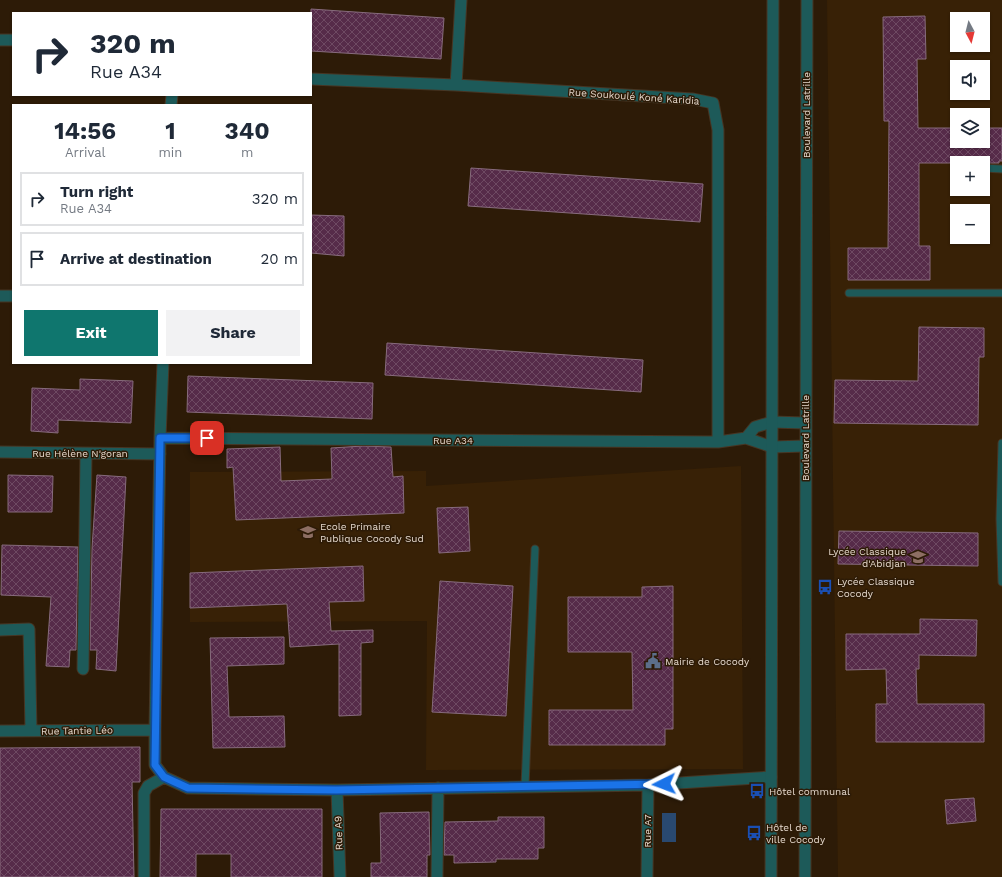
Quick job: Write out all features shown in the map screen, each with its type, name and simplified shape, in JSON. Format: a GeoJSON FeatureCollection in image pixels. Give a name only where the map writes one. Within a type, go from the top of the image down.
{"type":"FeatureCollection","features":[{"type":"Feature","properties":{"kind":"street"},"geometry":{"type":"LineString","coordinates":[[456,85],[461,0]]}},
{"type":"Feature","properties":{"kind":"street"},"geometry":{"type":"LineString","coordinates":[[771,877],[773,0]]}},
{"type":"Feature","properties":{"kind":"street","name":"Boulevard Latrille"},"geometry":{"type":"LineString","coordinates":[[805,877],[807,0]]}},
{"type":"Feature","properties":{"kind":"street"},"geometry":{"type":"LineString","coordinates":[[0,40],[12,40]]}},
{"type":"Feature","properties":{"kind":"street","name":"Rue Soukoulé Koné Karidia"},"geometry":{"type":"LineString","coordinates":[[312,79],[456,85],[693,99],[714,103],[718,130],[718,442]]}},
{"type":"Feature","properties":{"kind":"street"},"geometry":{"type":"LineString","coordinates":[[0,296],[12,296]]}},
{"type":"Feature","properties":{"kind":"street"},"geometry":{"type":"LineString","coordinates":[[163,364],[160,438],[155,765],[164,777],[188,788],[336,790],[648,785],[771,777]]}},
{"type":"Feature","properties":{"kind":"street"},"geometry":{"type":"LineString","coordinates":[[746,438],[755,427],[772,422],[805,423]]}},
{"type":"Feature","properties":{"kind":"street","name":"Rue A34"},"geometry":{"type":"LineString","coordinates":[[160,438],[718,442],[746,438],[772,447]]}},
{"type":"Feature","properties":{"kind":"street"},"geometry":{"type":"LineString","coordinates":[[772,447],[805,446]]}},
{"type":"Feature","properties":{"kind":"street","name":"Rue Hélène N'goran"},"geometry":{"type":"LineString","coordinates":[[0,452],[160,454]]}},
{"type":"Feature","properties":{"kind":"street"},"geometry":{"type":"LineString","coordinates":[[83,669],[86,454]]}},
{"type":"Feature","properties":{"kind":"street"},"geometry":{"type":"LineString","coordinates":[[0,630],[29,629],[31,731]]}},
{"type":"Feature","properties":{"kind":"street","name":"Rue Tantie Léo"},"geometry":{"type":"LineString","coordinates":[[0,731],[155,730]]}},
{"type":"Feature","properties":{"kind":"street"},"geometry":{"type":"LineString","coordinates":[[144,877],[144,793],[148,786],[164,777]]}},
{"type":"Feature","properties":{"kind":"street","name":"Rue A7"},"geometry":{"type":"LineString","coordinates":[[647,877],[648,785]]}},
{"type":"Feature","properties":{"kind":"street"},"geometry":{"type":"LineString","coordinates":[[437,877],[438,788]]}},
{"type":"Feature","properties":{"kind":"street","name":"Rue A9"},"geometry":{"type":"LineString","coordinates":[[336,790],[340,877]]}},
{"type":"Feature","properties":{"kind":"lane"},"geometry":{"type":"LineString","coordinates":[[990,168],[1002,168]]}},
{"type":"Feature","properties":{"kind":"lane"},"geometry":{"type":"LineString","coordinates":[[849,293],[1002,293]]}},
{"type":"Feature","properties":{"kind":"lane"},"geometry":{"type":"LineString","coordinates":[[1002,442],[1000,519],[1002,582]]}},
{"type":"Feature","properties":{"kind":"lane"},"geometry":{"type":"LineString","coordinates":[[525,786],[535,586],[535,549]]}},
{"type":"Feature","properties":{"kind":"shaded area","name":"Lycée Classique d'Abidjan"},"geometry":{"type":"Polygon","coordinates":[[[827,0],[1002,0],[1002,877],[838,877],[827,0]]]}},
{"type":"Feature","properties":{"kind":"shaded area","name":"Mairie de Cocody"},"geometry":{"type":"Polygon","coordinates":[[[741,466],[743,769],[426,770],[427,621],[190,622],[190,472],[426,471],[426,486],[741,466]]]}},
{"type":"Feature","properties":{"kind":"water"},"geometry":{"type":"Polygon","coordinates":[[[662,813],[676,813],[676,842],[662,842],[662,813]]]}},
{"type":"Feature","properties":{"kind":"building"},"geometry":{"type":"Polygon","coordinates":[[[311,9],[444,18],[441,59],[312,51],[311,9]]]}},
{"type":"Feature","properties":{"kind":"building"},"geometry":{"type":"Polygon","coordinates":[[[925,16],[926,59],[917,59],[918,128],[950,128],[950,148],[990,148],[990,128],[1002,128],[1002,161],[999,161],[999,163],[990,163],[990,156],[950,156],[950,163],[919,163],[919,246],[930,246],[930,280],[848,280],[848,248],[888,248],[889,121],[884,121],[883,17],[925,16]]]}},
{"type":"Feature","properties":{"kind":"building"},"geometry":{"type":"Polygon","coordinates":[[[471,168],[703,184],[700,222],[468,206],[471,168]]]}},
{"type":"Feature","properties":{"kind":"building"},"geometry":{"type":"Polygon","coordinates":[[[312,215],[344,216],[344,256],[312,253],[312,215]]]}},
{"type":"Feature","properties":{"kind":"building"},"geometry":{"type":"Polygon","coordinates":[[[919,327],[984,328],[984,357],[979,357],[978,425],[834,423],[835,380],[918,381],[919,327]]]}},
{"type":"Feature","properties":{"kind":"building"},"geometry":{"type":"Polygon","coordinates":[[[387,343],[643,360],[641,392],[385,375],[387,343]]]}},
{"type":"Feature","properties":{"kind":"building"},"geometry":{"type":"Polygon","coordinates":[[[188,376],[373,383],[372,419],[187,412],[188,376]]]}},
{"type":"Feature","properties":{"kind":"building"},"geometry":{"type":"Polygon","coordinates":[[[80,379],[133,381],[131,423],[58,420],[58,433],[31,431],[32,388],[80,390],[80,379]]]}},
{"type":"Feature","properties":{"kind":"building"},"geometry":{"type":"Polygon","coordinates":[[[363,446],[391,447],[393,477],[403,476],[404,513],[236,520],[233,467],[227,468],[227,449],[280,447],[281,481],[332,479],[331,448],[363,446]]]}},
{"type":"Feature","properties":{"kind":"building"},"geometry":{"type":"Polygon","coordinates":[[[8,475],[53,476],[52,512],[8,512],[8,475]]]}},
{"type":"Feature","properties":{"kind":"building"},"geometry":{"type":"Polygon","coordinates":[[[97,475],[126,477],[116,671],[96,669],[97,650],[90,650],[92,548],[97,475]]]}},
{"type":"Feature","properties":{"kind":"building"},"geometry":{"type":"Polygon","coordinates":[[[468,507],[470,551],[439,553],[437,508],[468,507]]]}},
{"type":"Feature","properties":{"kind":"building"},"geometry":{"type":"Polygon","coordinates":[[[839,531],[978,533],[978,566],[838,564],[839,531]]]}},
{"type":"Feature","properties":{"kind":"building"},"geometry":{"type":"Polygon","coordinates":[[[2,545],[78,547],[76,650],[70,650],[69,667],[46,666],[51,597],[1,595],[2,545]]]}},
{"type":"Feature","properties":{"kind":"building"},"geometry":{"type":"Polygon","coordinates":[[[363,566],[364,601],[329,602],[331,631],[373,630],[373,642],[361,643],[361,715],[339,716],[339,644],[290,647],[287,604],[190,608],[190,573],[363,566]]]}},
{"type":"Feature","properties":{"kind":"building"},"geometry":{"type":"Polygon","coordinates":[[[440,581],[513,586],[506,716],[432,712],[440,581]]]}},
{"type":"Feature","properties":{"kind":"building","name":"Mairie de Cocody"},"geometry":{"type":"Polygon","coordinates":[[[673,586],[673,729],[665,729],[665,745],[549,745],[549,710],[633,710],[632,652],[568,652],[568,597],[642,597],[642,587],[673,586]]]}},
{"type":"Feature","properties":{"kind":"building"},"geometry":{"type":"Polygon","coordinates":[[[920,619],[977,620],[976,656],[919,655],[919,669],[916,669],[917,704],[984,704],[984,742],[876,742],[876,704],[887,704],[886,669],[846,670],[846,634],[920,634],[920,619]]]}},
{"type":"Feature","properties":{"kind":"building"},"geometry":{"type":"Polygon","coordinates":[[[284,637],[284,664],[227,666],[229,717],[284,716],[285,747],[213,748],[210,638],[284,637]]]}},
{"type":"Feature","properties":{"kind":"building"},"geometry":{"type":"Polygon","coordinates":[[[140,747],[140,782],[132,782],[134,877],[0,877],[0,748],[140,747]]]}},
{"type":"Feature","properties":{"kind":"building"},"geometry":{"type":"Polygon","coordinates":[[[974,798],[976,821],[947,824],[945,800],[974,798]]]}},
{"type":"Feature","properties":{"kind":"building"},"geometry":{"type":"Polygon","coordinates":[[[161,809],[322,809],[322,877],[231,877],[231,854],[196,854],[196,877],[160,877],[161,809]]]}},
{"type":"Feature","properties":{"kind":"building"},"geometry":{"type":"Polygon","coordinates":[[[429,812],[430,855],[427,855],[427,877],[371,877],[371,863],[381,863],[380,813],[429,812]]]}},
{"type":"Feature","properties":{"kind":"building"},"geometry":{"type":"Polygon","coordinates":[[[498,817],[544,817],[544,848],[538,848],[538,859],[496,859],[496,862],[454,863],[454,855],[444,855],[445,822],[498,821],[498,817]]]}},
{"type":"Feature","properties":{"kind":"place","name":"Ecole Primaire Publique Cocody Sud"},"geometry":{"type":"Point","coordinates":[308,532]}},
{"type":"Feature","properties":{"kind":"place","name":"Lycée Classique d'Abidjan"},"geometry":{"type":"Point","coordinates":[918,557]}},
{"type":"Feature","properties":{"kind":"place","name":"Lycée Classique Cocody"},"geometry":{"type":"Point","coordinates":[825,587]}},
{"type":"Feature","properties":{"kind":"place","name":"Mairie de Cocody"},"geometry":{"type":"Point","coordinates":[653,661]}},
{"type":"Feature","properties":{"kind":"place","name":"Hôtel communal"},"geometry":{"type":"Point","coordinates":[757,791]}},
{"type":"Feature","properties":{"kind":"place","name":"Hôtel de ville Cocody"},"geometry":{"type":"Point","coordinates":[754,833]}},
{"type":"Feature","properties":{"kind":"route"},"geometry":{"type":"LineString","coordinates":[[207,438],[160,438],[155,765],[164,777],[188,788],[336,790],[664,784]]}}]}
